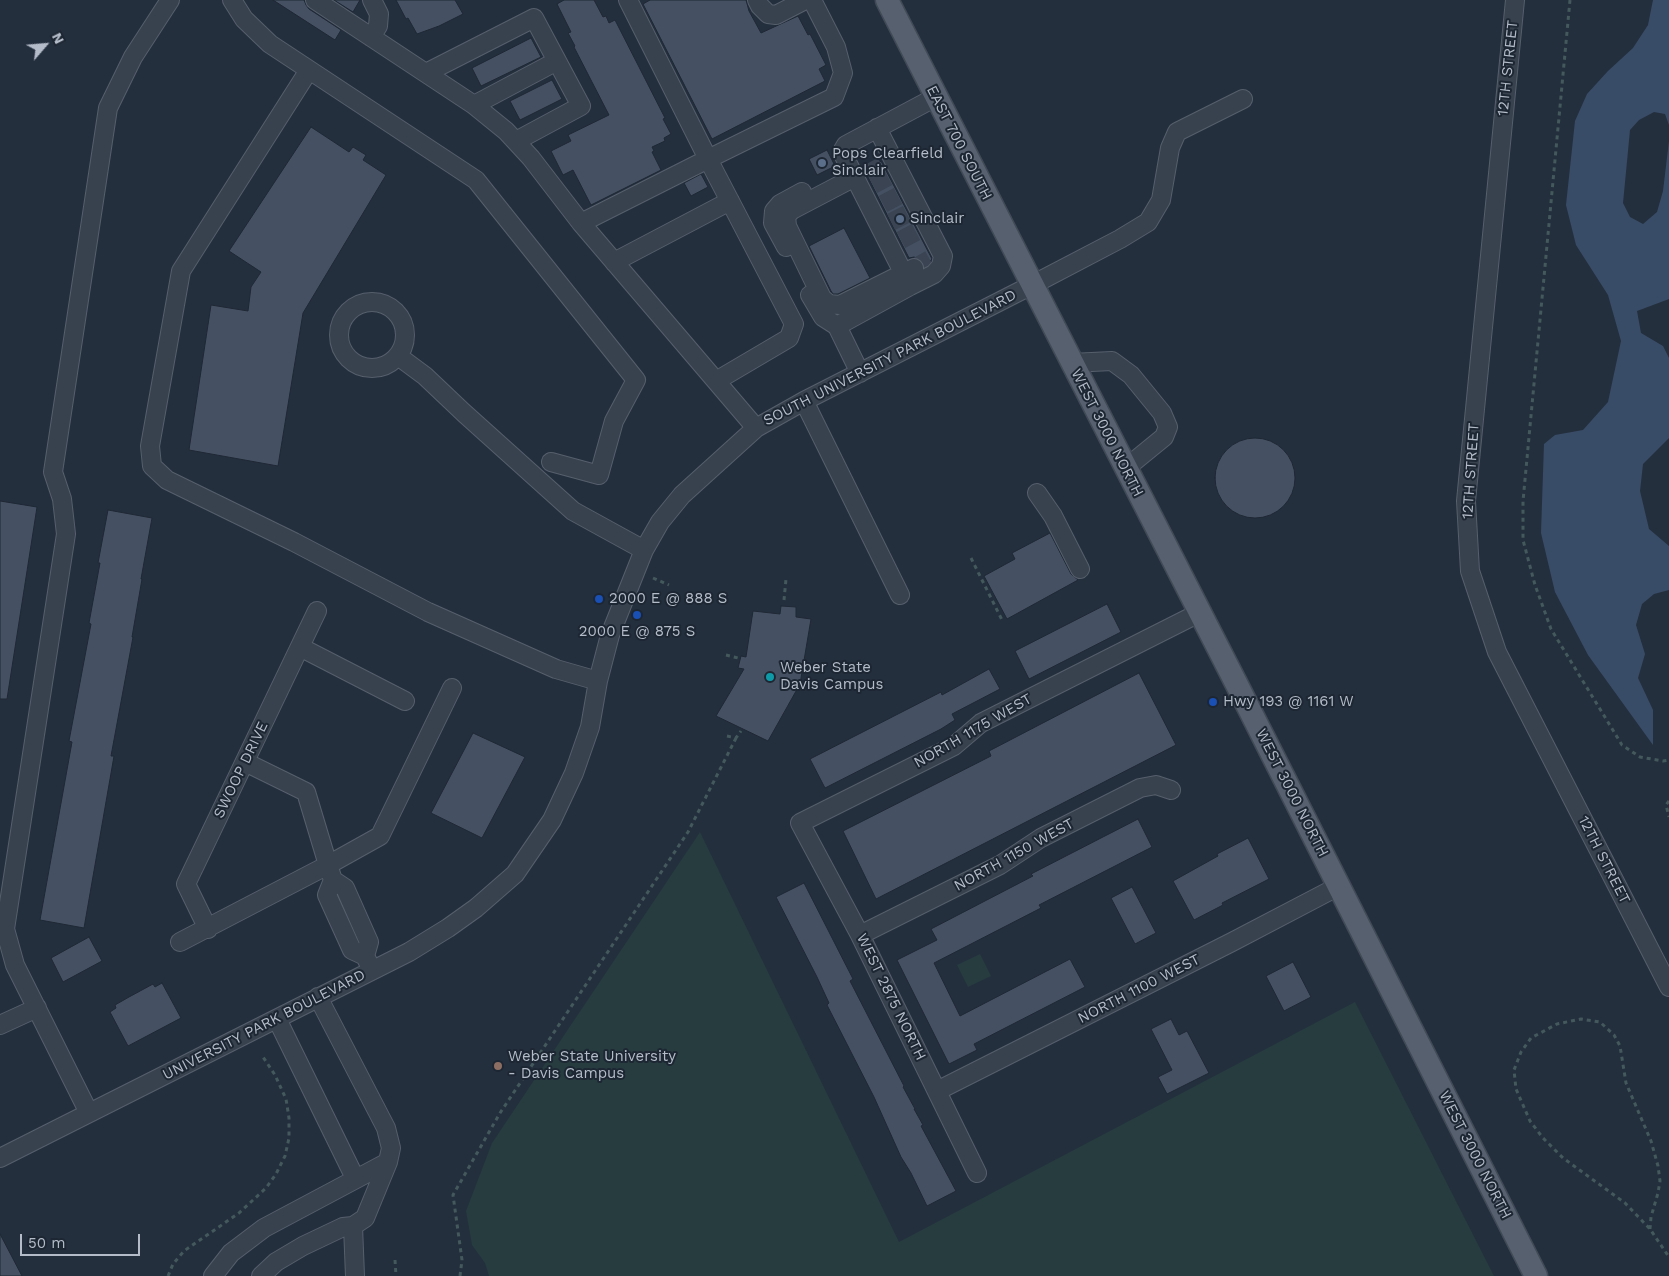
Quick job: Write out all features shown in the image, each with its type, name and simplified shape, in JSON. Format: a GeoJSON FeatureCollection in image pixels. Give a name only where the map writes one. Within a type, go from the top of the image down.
{"type":"FeatureCollection","features":[{"type":"Feature","properties":{"kind":"main road","name":"EAST 700 SOUTH"},"geometry":{"type":"LineString","coordinates":[[887,0],[1032,285]]}},
{"type":"Feature","properties":{"kind":"main road","name":"WEST 3000 NORTH"},"geometry":{"type":"LineString","coordinates":[[1032,285],[1536,1276]]}},
{"type":"Feature","properties":{"kind":"street"},"geometry":{"type":"LineString","coordinates":[[90,1113],[15,965],[5,929],[66,534],[62,499],[53,472],[55,445],[108,108],[133,56],[170,0]]}},
{"type":"Feature","properties":{"kind":"street"},"geometry":{"type":"LineString","coordinates":[[232,0],[244,20],[270,44],[476,180],[636,380],[614,421],[599,475],[551,462]]}},
{"type":"Feature","properties":{"kind":"street"},"geometry":{"type":"LineString","coordinates":[[315,0],[474,105],[506,131],[531,158],[581,223],[756,428]]}},
{"type":"Feature","properties":{"kind":"street"},"geometry":{"type":"LineString","coordinates":[[371,36],[378,26],[378,14],[372,0]]}},
{"type":"Feature","properties":{"kind":"street"},"geometry":{"type":"LineString","coordinates":[[628,0],[794,324],[789,338],[716,382]]}},
{"type":"Feature","properties":{"kind":"street"},"geometry":{"type":"LineString","coordinates":[[757,0],[768,14],[776,15],[805,0]]}},
{"type":"Feature","properties":{"kind":"street"},"geometry":{"type":"LineString","coordinates":[[581,223],[834,97],[843,73],[836,47],[812,0]]}},
{"type":"Feature","properties":{"kind":"street","name":"12TH STREET"},"geometry":{"type":"LineString","coordinates":[[1515,0],[1466,502],[1470,571],[1497,652],[1669,987]]}},
{"type":"Feature","properties":{"kind":"street"},"geometry":{"type":"LineString","coordinates":[[426,73],[534,18],[581,106],[516,141]]}},
{"type":"Feature","properties":{"kind":"street"},"geometry":{"type":"LineString","coordinates":[[474,105],[557,61]]}},
{"type":"Feature","properties":{"kind":"street"},"geometry":{"type":"LineString","coordinates":[[309,70],[181,271],[150,446],[152,466],[167,480],[294,542],[428,612],[556,669],[598,681]]}},
{"type":"Feature","properties":{"kind":"street"},"geometry":{"type":"LineString","coordinates":[[919,261],[908,236],[913,211],[890,200],[873,175],[844,156],[843,150],[846,145],[936,97]]}},
{"type":"Feature","properties":{"kind":"street","name":"SOUTH UNIVERSITY PARK BOULEVARD"},"geometry":{"type":"LineString","coordinates":[[516,874],[552,820],[574,773],[590,727],[598,681],[610,635],[644,550],[660,522],[682,495],[756,428],[804,401],[1120,239],[1148,222],[1161,200],[1170,148],[1177,132],[1243,99]]}},
{"type":"Feature","properties":{"kind":"street"},"geometry":{"type":"LineString","coordinates":[[877,128],[873,175],[890,200],[886,225],[908,236],[919,261]]}},
{"type":"Feature","properties":{"kind":"street"},"geometry":{"type":"LineString","coordinates":[[873,175],[792,210],[786,216],[787,226],[822,298],[828,304],[840,305],[919,261]]}},
{"type":"Feature","properties":{"kind":"street"},"geometry":{"type":"LineString","coordinates":[[860,373],[837,326],[824,317],[811,298],[773,223],[774,211],[780,204],[873,175]]}},
{"type":"Feature","properties":{"kind":"street"},"geometry":{"type":"LineString","coordinates":[[614,262],[730,201]]}},
{"type":"Feature","properties":{"kind":"street"},"geometry":{"type":"LineString","coordinates":[[837,326],[919,261]]}},
{"type":"Feature","properties":{"kind":"street"},"geometry":{"type":"LineString","coordinates":[[398,356],[425,376],[573,511],[644,550]]}},
{"type":"Feature","properties":{"kind":"street"},"geometry":{"type":"LineString","coordinates":[[1071,363],[1112,361],[1132,375],[1162,413],[1168,427],[1164,437],[1126,468]]}},
{"type":"Feature","properties":{"kind":"street"},"geometry":{"type":"LineString","coordinates":[[804,401],[900,595]]}},
{"type":"Feature","properties":{"kind":"street"},"geometry":{"type":"LineString","coordinates":[[1037,493],[1053,516],[1080,569]]}},
{"type":"Feature","properties":{"kind":"street","name":"SWOOP DRIVE"},"geometry":{"type":"LineString","coordinates":[[208,929],[186,884],[317,611]]}},
{"type":"Feature","properties":{"kind":"street","name":"NORTH 1175 WEST"},"geometry":{"type":"LineString","coordinates":[[800,823],[954,746],[981,723],[1200,613]]}},
{"type":"Feature","properties":{"kind":"street"},"geometry":{"type":"LineString","coordinates":[[300,647],[405,701]]}},
{"type":"Feature","properties":{"kind":"street"},"geometry":{"type":"LineString","coordinates":[[180,942],[330,873],[380,836],[452,688]]}},
{"type":"Feature","properties":{"kind":"street"},"geometry":{"type":"LineString","coordinates":[[245,762],[306,792],[330,873],[327,894],[352,950],[368,964]]}},
{"type":"Feature","properties":{"kind":"street","name":"NORTH 1150 WEST"},"geometry":{"type":"LineString","coordinates":[[860,935],[1000,865],[1040,838],[1140,788],[1156,785],[1171,790]]}},
{"type":"Feature","properties":{"kind":"street","name":"WEST 2875 NORTH"},"geometry":{"type":"LineString","coordinates":[[800,823],[860,935],[947,1114],[978,1173]]}},
{"type":"Feature","properties":{"kind":"street","name":"UNIVERSITY PARK BOULEVARD"},"geometry":{"type":"LineString","coordinates":[[0,1158],[318,998],[368,964],[409,952],[476,908],[516,874]]}},
{"type":"Feature","properties":{"kind":"street","name":"NORTH 1100 WEST"},"geometry":{"type":"LineString","coordinates":[[937,1091],[1215,951],[1339,886]]}},
{"type":"Feature","properties":{"kind":"street"},"geometry":{"type":"LineString","coordinates":[[262,1276],[276,1262],[303,1246],[343,1227],[353,1226],[365,1218],[388,1162],[391,1148],[386,1128],[318,998]]}},
{"type":"Feature","properties":{"kind":"street"},"geometry":{"type":"LineString","coordinates":[[0,1025],[37,1008]]}},
{"type":"Feature","properties":{"kind":"street"},"geometry":{"type":"LineString","coordinates":[[277,1019],[355,1178]]}},
{"type":"Feature","properties":{"kind":"street"},"geometry":{"type":"LineString","coordinates":[[213,1276],[232,1253],[264,1228],[388,1162]]}},
{"type":"Feature","properties":{"kind":"street"},"geometry":{"type":"LineString","coordinates":[[353,1226],[355,1276]]}},
{"type":"Feature","properties":{"kind":"path"},"geometry":{"type":"LineString","coordinates":[[1570,0],[1523,501],[1523,540],[1535,585],[1551,629],[1622,745],[1640,757],[1663,761],[1669,760]]}},
{"type":"Feature","properties":{"kind":"path"},"geometry":{"type":"LineString","coordinates":[[971,558],[1003,622]]}},
{"type":"Feature","properties":{"kind":"path"},"geometry":{"type":"LineString","coordinates":[[653,578],[670,585]]}},
{"type":"Feature","properties":{"kind":"path"},"geometry":{"type":"LineString","coordinates":[[784,600],[786,579]]}},
{"type":"Feature","properties":{"kind":"path"},"geometry":{"type":"LineString","coordinates":[[726,655],[738,658]]}},
{"type":"Feature","properties":{"kind":"path"},"geometry":{"type":"LineString","coordinates":[[460,1276],[462,1260],[453,1195],[500,1113],[688,832],[741,731]]}},
{"type":"Feature","properties":{"kind":"path"},"geometry":{"type":"LineString","coordinates":[[727,736],[736,738]]}},
{"type":"Feature","properties":{"kind":"path"},"geometry":{"type":"LineString","coordinates":[[1669,801],[1666,805],[1669,817]]}},
{"type":"Feature","properties":{"kind":"path"},"geometry":{"type":"LineString","coordinates":[[1650,1229],[1660,1181],[1658,1166],[1651,1141],[1626,1084],[1620,1046],[1614,1035],[1600,1022],[1581,1019],[1556,1024],[1531,1038],[1520,1052],[1514,1070],[1516,1089],[1530,1121],[1543,1138],[1563,1158],[1625,1203],[1650,1229],[1669,1258]]}},
{"type":"Feature","properties":{"kind":"path"},"geometry":{"type":"LineString","coordinates":[[168,1276],[173,1264],[184,1251],[240,1212],[266,1188],[276,1174],[284,1156],[289,1138],[289,1118],[286,1099],[278,1081],[263,1057]]}},
{"type":"Feature","properties":{"kind":"path"},"geometry":{"type":"LineString","coordinates":[[395,1260],[396,1276]]}},
{"type":"Feature","properties":{"kind":"green space"},"geometry":{"type":"Polygon","coordinates":[[[700,832],[899,1242],[1355,1002],[1494,1276],[489,1276],[485,1263],[472,1245],[466,1211],[492,1143],[700,832]]]}},
{"type":"Feature","properties":{"kind":"green space"},"geometry":{"type":"Polygon","coordinates":[[[980,954],[991,976],[968,987],[957,965],[980,954]]]}},
{"type":"Feature","properties":{"kind":"water"},"geometry":{"type":"Polygon","coordinates":[[[1653,0],[1669,0],[1669,125],[1665,114],[1654,112],[1639,120],[1630,130],[1623,203],[1630,217],[1643,224],[1657,212],[1663,191],[1669,141],[1669,299],[1637,311],[1641,333],[1663,346],[1669,358],[1669,438],[1643,464],[1640,491],[1649,529],[1669,546],[1669,590],[1654,594],[1642,604],[1636,625],[1645,654],[1638,678],[1653,710],[1653,745],[1588,655],[1555,592],[1541,533],[1544,444],[1555,435],[1583,430],[1608,402],[1621,341],[1608,295],[1576,245],[1566,205],[1575,121],[1587,94],[1633,48],[1648,25],[1653,0]]]}},
{"type":"Feature","properties":{"kind":"building"},"geometry":{"type":"Polygon","coordinates":[[[273,0],[304,0],[309,9],[341,30],[335,40],[273,0]]]}},
{"type":"Feature","properties":{"kind":"building"},"geometry":{"type":"Polygon","coordinates":[[[334,0],[360,0],[353,12],[334,0]]]}},
{"type":"Feature","properties":{"kind":"building"},"geometry":{"type":"Polygon","coordinates":[[[396,0],[455,0],[463,14],[417,34],[396,0]]]}},
{"type":"Feature","properties":{"kind":"building"},"geometry":{"type":"Polygon","coordinates":[[[564,0],[594,0],[603,17],[606,16],[609,23],[615,20],[665,118],[663,119],[671,134],[664,138],[665,141],[652,147],[654,151],[652,152],[661,170],[591,205],[573,170],[563,175],[551,151],[571,141],[568,135],[609,115],[568,33],[571,32],[557,4],[564,0]]]}},
{"type":"Feature","properties":{"kind":"building"},"geometry":{"type":"Polygon","coordinates":[[[650,0],[746,0],[749,11],[761,33],[798,16],[826,65],[819,69],[825,81],[712,139],[643,4],[650,0]]]}},
{"type":"Feature","properties":{"kind":"building"},"geometry":{"type":"Polygon","coordinates":[[[531,38],[541,57],[481,86],[472,68],[531,38]]]}},
{"type":"Feature","properties":{"kind":"building"},"geometry":{"type":"Polygon","coordinates":[[[552,80],[562,99],[520,120],[510,101],[552,80]]]}},
{"type":"Feature","properties":{"kind":"building"},"geometry":{"type":"Polygon","coordinates":[[[311,127],[349,152],[353,147],[366,155],[363,160],[386,175],[303,313],[278,466],[189,450],[211,305],[248,311],[251,287],[261,272],[229,251],[311,127]]]}},
{"type":"Feature","properties":{"kind":"building","name":"Pops Clearfield Sinclair"},"geometry":{"type":"Polygon","coordinates":[[[827,150],[835,166],[817,175],[809,159],[827,150]]]}},
{"type":"Feature","properties":{"kind":"building","name":"Sinclair"},"geometry":{"type":"Polygon","coordinates":[[[881,161],[932,259],[924,267],[919,259],[909,258],[867,175],[881,161]]]}},
{"type":"Feature","properties":{"kind":"building"},"geometry":{"type":"Polygon","coordinates":[[[701,174],[708,187],[691,196],[684,183],[701,174]]]}},
{"type":"Feature","properties":{"kind":"building"},"geometry":{"type":"Polygon","coordinates":[[[844,228],[870,278],[838,294],[833,294],[809,246],[844,228]]]}},
{"type":"Feature","properties":{"kind":"building"},"geometry":{"type":"Polygon","coordinates":[[[1255,438],[1270,441],[1283,450],[1292,463],[1295,478],[1292,493],[1283,506],[1270,515],[1255,518],[1240,515],[1227,506],[1218,493],[1215,478],[1218,463],[1227,450],[1240,441],[1255,438]]]}},
{"type":"Feature","properties":{"kind":"building"},"geometry":{"type":"Polygon","coordinates":[[[0,501],[37,507],[7,699],[0,699],[0,501]]]}},
{"type":"Feature","properties":{"kind":"building"},"geometry":{"type":"Polygon","coordinates":[[[108,510],[152,518],[111,756],[114,756],[84,928],[40,920],[72,742],[69,741],[91,624],[89,623],[108,510]]]}},
{"type":"Feature","properties":{"kind":"building"},"geometry":{"type":"Polygon","coordinates":[[[1050,533],[1071,574],[1078,580],[1007,619],[984,576],[1015,559],[1012,553],[1050,533]]]}},
{"type":"Feature","properties":{"kind":"building"},"geometry":{"type":"Polygon","coordinates":[[[1107,604],[1121,632],[1029,679],[1015,651],[1107,604]]]}},
{"type":"Feature","properties":{"kind":"building","name":"Weber State Davis Campus"},"geometry":{"type":"Polygon","coordinates":[[[781,606],[796,607],[796,617],[811,619],[800,684],[768,741],[716,716],[744,669],[738,668],[741,656],[746,657],[753,611],[780,614],[781,606]]]}},
{"type":"Feature","properties":{"kind":"building"},"geometry":{"type":"Polygon","coordinates":[[[989,669],[1000,689],[952,714],[955,720],[941,729],[825,788],[810,759],[941,692],[942,695],[989,669]]]}},
{"type":"Feature","properties":{"kind":"building"},"geometry":{"type":"Polygon","coordinates":[[[1139,673],[1176,745],[876,899],[843,831],[991,756],[989,751],[1139,673]]]}},
{"type":"Feature","properties":{"kind":"building"},"geometry":{"type":"Polygon","coordinates":[[[473,733],[525,757],[482,838],[431,813],[473,733]]]}},
{"type":"Feature","properties":{"kind":"building"},"geometry":{"type":"Polygon","coordinates":[[[1138,819],[1152,847],[1039,905],[1041,908],[934,963],[960,1016],[1070,959],[1085,987],[974,1044],[977,1050],[949,1064],[897,960],[937,940],[931,929],[1033,876],[1031,874],[1138,819]]]}},
{"type":"Feature","properties":{"kind":"building"},"geometry":{"type":"Polygon","coordinates":[[[1248,838],[1269,879],[1194,920],[1173,881],[1218,856],[1217,854],[1248,838]]]}},
{"type":"Feature","properties":{"kind":"building"},"geometry":{"type":"Polygon","coordinates":[[[804,883],[853,979],[850,981],[904,1086],[923,1125],[921,1126],[956,1191],[927,1206],[901,1157],[874,1097],[827,1005],[829,1003],[817,977],[776,897],[804,883]]]}},
{"type":"Feature","properties":{"kind":"building"},"geometry":{"type":"Polygon","coordinates":[[[1132,887],[1156,933],[1135,944],[1111,898],[1132,887]]]}},
{"type":"Feature","properties":{"kind":"building"},"geometry":{"type":"Polygon","coordinates":[[[89,937],[102,961],[63,982],[51,958],[89,937]]]}},
{"type":"Feature","properties":{"kind":"building"},"geometry":{"type":"Polygon","coordinates":[[[1293,962],[1311,997],[1284,1011],[1266,976],[1293,962]]]}},
{"type":"Feature","properties":{"kind":"building"},"geometry":{"type":"Polygon","coordinates":[[[162,983],[181,1018],[128,1046],[110,1012],[116,1008],[115,1005],[129,997],[153,984],[155,987],[162,983]]]}},
{"type":"Feature","properties":{"kind":"building"},"geometry":{"type":"Polygon","coordinates":[[[1171,1019],[1179,1035],[1187,1031],[1209,1073],[1167,1094],[1158,1077],[1172,1070],[1151,1029],[1171,1019]]]}},
{"type":"Feature","properties":{"kind":"building"},"geometry":{"type":"Polygon","coordinates":[[[0,1234],[22,1276],[0,1276],[0,1234]]]}},
{"type":"Feature","properties":{"kind":"tunnel"},"geometry":{"type":"LineString","coordinates":[[867,174],[882,166]]}},
{"type":"Feature","properties":{"kind":"tunnel"},"geometry":{"type":"LineString","coordinates":[[873,185],[888,177]]}},
{"type":"Feature","properties":{"kind":"tunnel"},"geometry":{"type":"LineString","coordinates":[[883,204],[898,196]]}},
{"type":"Feature","properties":{"kind":"tunnel"},"geometry":{"type":"LineString","coordinates":[[891,222],[907,214]]}},
{"type":"Feature","properties":{"kind":"tunnel"},"geometry":{"type":"LineString","coordinates":[[901,240],[916,232]]}},
{"type":"Feature","properties":{"kind":"tunnel"},"geometry":{"type":"LineString","coordinates":[[914,268],[930,259]]}},
{"type":"Feature","properties":{"kind":"place","name":"Pops Clearfield Sinclair"},"geometry":{"type":"Point","coordinates":[822,163]}},
{"type":"Feature","properties":{"kind":"place","name":"Sinclair"},"geometry":{"type":"Point","coordinates":[900,219]}},
{"type":"Feature","properties":{"kind":"place","name":"2000 E @ 888 S"},"geometry":{"type":"Point","coordinates":[599,599]}},
{"type":"Feature","properties":{"kind":"place","name":"2000 E @ 875 S"},"geometry":{"type":"Point","coordinates":[637,615]}},
{"type":"Feature","properties":{"kind":"place","name":"Weber State Davis Campus"},"geometry":{"type":"Point","coordinates":[770,677]}},
{"type":"Feature","properties":{"kind":"place","name":"Hwy 193 @ 1161 W"},"geometry":{"type":"Point","coordinates":[1213,702]}},
{"type":"Feature","properties":{"kind":"place","name":"Weber State University - Davis Campus"},"geometry":{"type":"Point","coordinates":[498,1066]}}]}
